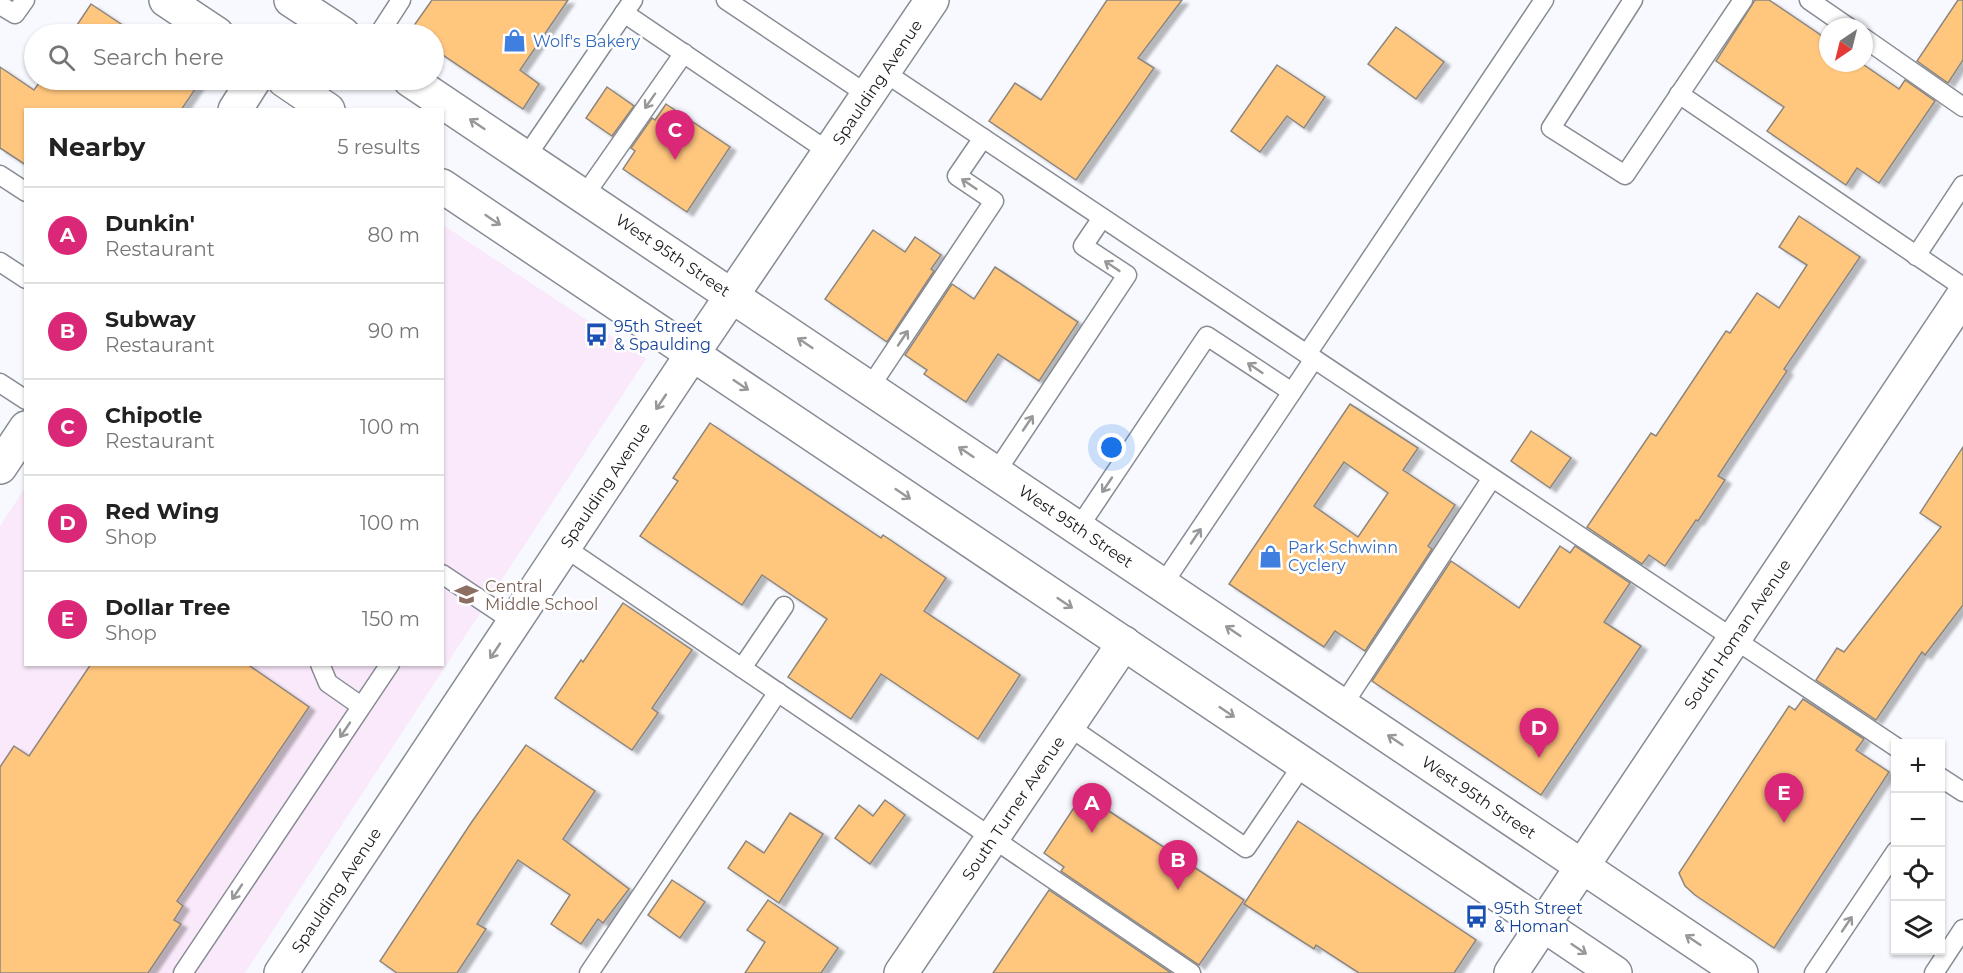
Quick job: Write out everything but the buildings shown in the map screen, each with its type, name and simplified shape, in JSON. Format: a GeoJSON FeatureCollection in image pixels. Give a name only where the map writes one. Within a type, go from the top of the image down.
{"type":"FeatureCollection","features":[{"type":"Feature","properties":{"kind":"main road"},"geometry":{"type":"LineString","coordinates":[[166,0],[202,24]]}},
{"type":"Feature","properties":{"kind":"main road","name":"Spaulding Avenue"},"geometry":{"type":"LineString","coordinates":[[281,973],[732,294],[932,0]]}},
{"type":"Feature","properties":{"kind":"main road"},"geometry":{"type":"LineString","coordinates":[[300,2],[330,24]]}},
{"type":"Feature","properties":{"kind":"main road"},"geometry":{"type":"LineString","coordinates":[[236,108],[248,90]]}},
{"type":"Feature","properties":{"kind":"main road"},"geometry":{"type":"LineString","coordinates":[[299,90],[325,108]]}},
{"type":"Feature","properties":{"kind":"main road","name":"West 95th Street"},"geometry":{"type":"LineString","coordinates":[[425,90],[1741,973]]}},
{"type":"Feature","properties":{"kind":"main road"},"geometry":{"type":"LineString","coordinates":[[444,187],[1615,973]]}},
{"type":"Feature","properties":{"kind":"main road","name":"South Homan Avenue"},"geometry":{"type":"LineString","coordinates":[[1512,973],[1963,296]]}},
{"type":"Feature","properties":{"kind":"main road"},"geometry":{"type":"LineString","coordinates":[[0,467],[24,431]]}},
{"type":"Feature","properties":{"kind":"main road","name":"South Turner Avenue"},"geometry":{"type":"LineString","coordinates":[[901,973],[1124,643]]}},
{"type":"Feature","properties":{"kind":"lane"},"geometry":{"type":"LineString","coordinates":[[0,5],[15,14],[25,0]]}},
{"type":"Feature","properties":{"kind":"lane"},"geometry":{"type":"LineString","coordinates":[[385,24],[400,0]]}},
{"type":"Feature","properties":{"kind":"lane"},"geometry":{"type":"LineString","coordinates":[[726,0],[876,83],[983,138],[1891,744]]}},
{"type":"Feature","properties":{"kind":"lane"},"geometry":{"type":"LineString","coordinates":[[1163,584],[1292,392],[1310,356],[1544,0]]}},
{"type":"Feature","properties":{"kind":"lane"},"geometry":{"type":"LineString","coordinates":[[1633,0],[1551,128],[1625,175],[1743,0]]}},
{"type":"Feature","properties":{"kind":"lane"},"geometry":{"type":"LineString","coordinates":[[1809,0],[1835,18]]}},
{"type":"Feature","properties":{"kind":"lane"},"geometry":{"type":"LineString","coordinates":[[526,157],[628,6],[684,53],[829,152]]}},
{"type":"Feature","properties":{"kind":"lane"},"geometry":{"type":"LineString","coordinates":[[1873,44],[1963,107]]}},
{"type":"Feature","properties":{"kind":"lane"},"geometry":{"type":"LineString","coordinates":[[584,196],[684,53]]}},
{"type":"Feature","properties":{"kind":"lane"},"geometry":{"type":"LineString","coordinates":[[1679,94],[1963,288]]}},
{"type":"Feature","properties":{"kind":"lane"},"geometry":{"type":"LineString","coordinates":[[870,387],[994,201],[957,176],[983,138]]}},
{"type":"Feature","properties":{"kind":"lane"},"geometry":{"type":"LineString","coordinates":[[0,175],[24,191]]}},
{"type":"Feature","properties":{"kind":"lane"},"geometry":{"type":"LineString","coordinates":[[1916,256],[1963,185]]}},
{"type":"Feature","properties":{"kind":"lane"},"geometry":{"type":"LineString","coordinates":[[996,472],[1126,275],[1083,246],[1102,218]]}},
{"type":"Feature","properties":{"kind":"lane"},"geometry":{"type":"LineString","coordinates":[[0,262],[24,278]]}},
{"type":"Feature","properties":{"kind":"lane"},"geometry":{"type":"LineString","coordinates":[[1079,527],[1207,336],[1292,392]]}},
{"type":"Feature","properties":{"kind":"lane"},"geometry":{"type":"LineString","coordinates":[[0,383],[24,399]]}},
{"type":"Feature","properties":{"kind":"lane"},"geometry":{"type":"LineString","coordinates":[[1343,705],[1492,478]]}},
{"type":"Feature","properties":{"kind":"lane"},"geometry":{"type":"LineString","coordinates":[[564,547],[1191,973]]}},
{"type":"Feature","properties":{"kind":"lane"},"geometry":{"type":"LineString","coordinates":[[444,579],[514,622]]}},
{"type":"Feature","properties":{"kind":"lane"},"geometry":{"type":"LineString","coordinates":[[742,668],[784,606]]}},
{"type":"Feature","properties":{"kind":"lane"},"geometry":{"type":"LineString","coordinates":[[321,666],[328,683],[361,706]]}},
{"type":"Feature","properties":{"kind":"lane"},"geometry":{"type":"LineString","coordinates":[[188,971],[389,666]]}},
{"type":"Feature","properties":{"kind":"lane"},"geometry":{"type":"LineString","coordinates":[[590,973],[778,692]]}},
{"type":"Feature","properties":{"kind":"lane"},"geometry":{"type":"LineString","coordinates":[[1068,726],[1246,848],[1303,764]]}},
{"type":"Feature","properties":{"kind":"lane"},"geometry":{"type":"LineString","coordinates":[[1945,782],[1963,792]]}},
{"type":"Feature","properties":{"kind":"lane"},"geometry":{"type":"LineString","coordinates":[[1814,973],[1891,858]]}},
{"type":"Feature","properties":{"kind":"lane"},"geometry":{"type":"LineString","coordinates":[[1934,973],[1963,929]]}},
{"type":"Feature","properties":{"kind":"shaded area","name":"Central Middle School"},"geometry":{"type":"Polygon","coordinates":[[[444,226],[646,359],[245,973],[0,973],[0,526],[24,490],[24,666],[444,666],[444,226]]]}},
{"type":"Feature","properties":{"kind":"place","name":"Wolf's Bakery"},"geometry":{"type":"Point","coordinates":[515,41]}},
{"type":"Feature","properties":{"kind":"place","name":"Chipotle"},"geometry":{"type":"Point","coordinates":[675,160]}},
{"type":"Feature","properties":{"kind":"place","name":"95th Street & Spaulding"},"geometry":{"type":"Point","coordinates":[596,335]}},
{"type":"Feature","properties":{"kind":"place","name":"Park Schwinn Cyclery"},"geometry":{"type":"Point","coordinates":[1270,556]}},
{"type":"Feature","properties":{"kind":"place","name":"Central Middle School"},"geometry":{"type":"Point","coordinates":[467,595]}},
{"type":"Feature","properties":{"kind":"place","name":"Red Wing"},"geometry":{"type":"Point","coordinates":[1539,758]}},
{"type":"Feature","properties":{"kind":"place","name":"Dollar Tree"},"geometry":{"type":"Point","coordinates":[1784,823]}},
{"type":"Feature","properties":{"kind":"place","name":"Dunkin'"},"geometry":{"type":"Point","coordinates":[1092,833]}},
{"type":"Feature","properties":{"kind":"place","name":"Subway"},"geometry":{"type":"Point","coordinates":[1178,890]}},
{"type":"Feature","properties":{"kind":"place","name":"95th Street & Homan"},"geometry":{"type":"Point","coordinates":[1476,917]}}]}
